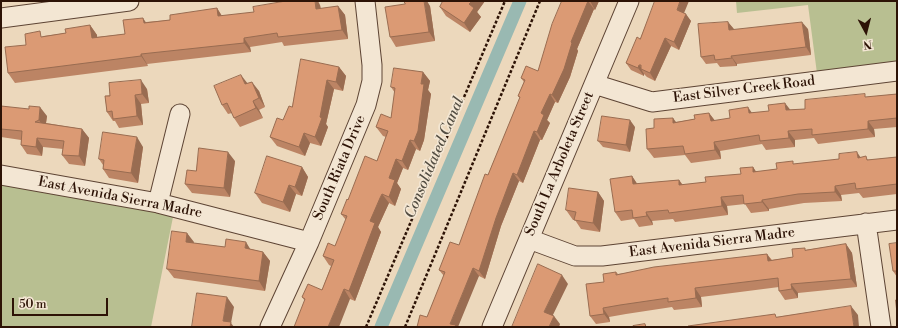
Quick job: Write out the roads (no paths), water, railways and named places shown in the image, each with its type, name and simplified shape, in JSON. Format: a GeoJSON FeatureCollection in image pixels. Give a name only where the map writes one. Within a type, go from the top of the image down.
{"type":"FeatureCollection","features":[{"type":"Feature","properties":{"kind":"street"},"geometry":{"type":"LineString","coordinates":[[1,18],[129,1]]}},
{"type":"Feature","properties":{"kind":"street","name":"South Riata Drive"},"geometry":{"type":"LineString","coordinates":[[270,327],[309,242],[366,105],[372,81],[372,65],[364,1]]}},
{"type":"Feature","properties":{"kind":"street","name":"South La Arboleta Street"},"geometry":{"type":"LineString","coordinates":[[492,327],[629,1]]}},
{"type":"Feature","properties":{"kind":"street","name":"East Silver Creek Road"},"geometry":{"type":"LineString","coordinates":[[594,84],[652,102],[897,71]]}},
{"type":"Feature","properties":{"kind":"street"},"geometry":{"type":"LineString","coordinates":[[158,203],[180,114]]}},
{"type":"Feature","properties":{"kind":"street","name":"East Avenida Sierra Madre"},"geometry":{"type":"LineString","coordinates":[[2,179],[158,203],[309,242]]}},
{"type":"Feature","properties":{"kind":"street","name":"East Avenida Sierra Madre"},"geometry":{"type":"LineString","coordinates":[[529,239],[575,256],[602,256],[897,220]]}},
{"type":"Feature","properties":{"kind":"street"},"geometry":{"type":"LineString","coordinates":[[866,223],[881,327]]}},
{"type":"Feature","properties":{"kind":"waterway","name":"Consolidated Canal"},"geometry":{"type":"LineString","coordinates":[[381,327],[520,1]]}}]}
